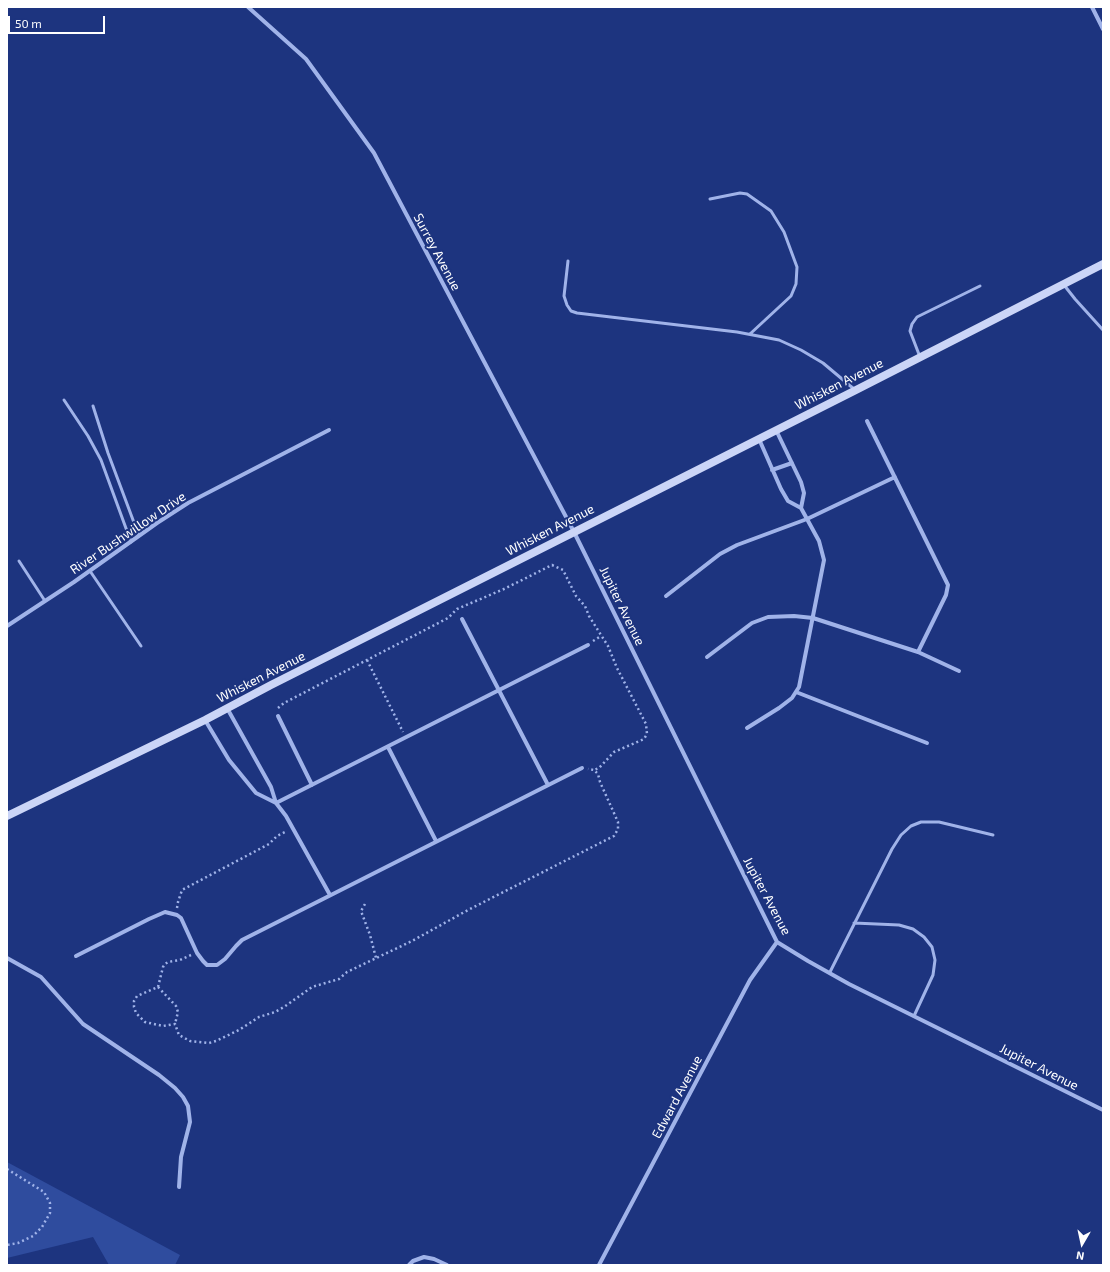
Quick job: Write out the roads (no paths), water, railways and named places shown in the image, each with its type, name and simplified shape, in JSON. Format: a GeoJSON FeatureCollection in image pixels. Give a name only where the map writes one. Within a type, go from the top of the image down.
{"type":"FeatureCollection","features":[{"type":"Feature","properties":{"kind":"street","name":"Surrey Avenue"},"geometry":{"type":"LineString","coordinates":[[248,7],[306,60],[374,153],[574,532]]}},
{"type":"Feature","properties":{"kind":"street"},"geometry":{"type":"LineString","coordinates":[[1092,7],[1103,29]]}},
{"type":"Feature","properties":{"kind":"street","name":"Whisken Avenue"},"geometry":{"type":"LineString","coordinates":[[7,816],[205,720],[1103,264]]}},
{"type":"Feature","properties":{"kind":"street"},"geometry":{"type":"LineString","coordinates":[[867,421],[948,585],[946,595],[918,652]]}},
{"type":"Feature","properties":{"kind":"street","name":"River Bushwillow Drive"},"geometry":{"type":"LineString","coordinates":[[7,626],[90,572],[139,536],[188,504],[329,430]]}},
{"type":"Feature","properties":{"kind":"street"},"geometry":{"type":"LineString","coordinates":[[776,430],[801,482],[804,493],[801,508]]}},
{"type":"Feature","properties":{"kind":"street"},"geometry":{"type":"LineString","coordinates":[[747,728],[792,698],[799,687],[824,560],[819,541],[801,508],[788,501],[781,490],[758,439]]}},
{"type":"Feature","properties":{"kind":"street"},"geometry":{"type":"LineString","coordinates":[[772,470],[792,463]]}},
{"type":"Feature","properties":{"kind":"street"},"geometry":{"type":"LineString","coordinates":[[666,596],[720,554],[737,545],[807,519],[895,477]]}},
{"type":"Feature","properties":{"kind":"street","name":"Jupiter Avenue"},"geometry":{"type":"LineString","coordinates":[[574,532],[777,942],[808,961],[914,1016],[1103,1110]]}},
{"type":"Feature","properties":{"kind":"street"},"geometry":{"type":"LineString","coordinates":[[707,657],[752,623],[768,617],[794,616],[813,618],[918,652],[959,671]]}},
{"type":"Feature","properties":{"kind":"street"},"geometry":{"type":"LineString","coordinates":[[462,619],[548,785]]}},
{"type":"Feature","properties":{"kind":"street"},"geometry":{"type":"LineString","coordinates":[[276,803],[588,645]]}},
{"type":"Feature","properties":{"kind":"street"},"geometry":{"type":"LineString","coordinates":[[796,692],[927,743]]}},
{"type":"Feature","properties":{"kind":"street"},"geometry":{"type":"LineString","coordinates":[[227,708],[271,787],[276,803],[293,828],[330,895]]}},
{"type":"Feature","properties":{"kind":"street"},"geometry":{"type":"LineString","coordinates":[[278,716],[312,785]]}},
{"type":"Feature","properties":{"kind":"street"},"geometry":{"type":"LineString","coordinates":[[205,720],[229,760],[256,793],[276,803]]}},
{"type":"Feature","properties":{"kind":"street"},"geometry":{"type":"LineString","coordinates":[[388,747],[436,842]]}},
{"type":"Feature","properties":{"kind":"street"},"geometry":{"type":"LineString","coordinates":[[76,956],[160,913],[165,912],[177,915],[181,918],[202,961],[207,964],[217,965],[226,959],[242,940],[582,768]]}},
{"type":"Feature","properties":{"kind":"street","name":"Edward Avenue"},"geometry":{"type":"LineString","coordinates":[[599,1265],[750,980],[777,942]]}},
{"type":"Feature","properties":{"kind":"street"},"geometry":{"type":"LineString","coordinates":[[7,958],[41,978],[83,1024],[159,1075],[175,1088],[183,1097],[188,1106],[190,1122],[181,1157],[179,1187]]}},
{"type":"Feature","properties":{"kind":"street"},"geometry":{"type":"LineString","coordinates":[[409,1265],[413,1261],[424,1257],[434,1259],[447,1265]]}},
{"type":"Feature","properties":{"kind":"lane"},"geometry":{"type":"LineString","coordinates":[[710,199],[740,193],[747,194],[770,211],[784,232],[798,267],[796,284],[791,296],[750,334]]}},
{"type":"Feature","properties":{"kind":"lane"},"geometry":{"type":"LineString","coordinates":[[568,261],[564,296],[571,311],[577,313],[737,332],[779,340],[801,350],[823,363],[856,390]]}},
{"type":"Feature","properties":{"kind":"lane"},"geometry":{"type":"LineString","coordinates":[[1063,284],[1074,299],[1103,330]]}},
{"type":"Feature","properties":{"kind":"lane"},"geometry":{"type":"LineString","coordinates":[[920,357],[910,331],[912,324],[918,317],[980,286]]}},
{"type":"Feature","properties":{"kind":"lane"},"geometry":{"type":"LineString","coordinates":[[64,400],[88,436],[101,460],[131,542]]}},
{"type":"Feature","properties":{"kind":"lane"},"geometry":{"type":"LineString","coordinates":[[93,406],[108,453],[139,536]]}},
{"type":"Feature","properties":{"kind":"lane"},"geometry":{"type":"LineString","coordinates":[[19,561],[45,601]]}},
{"type":"Feature","properties":{"kind":"lane"},"geometry":{"type":"LineString","coordinates":[[90,572],[140,646]]}},
{"type":"Feature","properties":{"kind":"lane"},"geometry":{"type":"LineString","coordinates":[[830,972],[892,849],[901,835],[911,826],[921,822],[939,822],[993,835]]}},
{"type":"Feature","properties":{"kind":"lane"},"geometry":{"type":"LineString","coordinates":[[854,922],[899,925],[913,929],[924,937],[932,947],[935,960],[933,975],[914,1016]]}}]}
